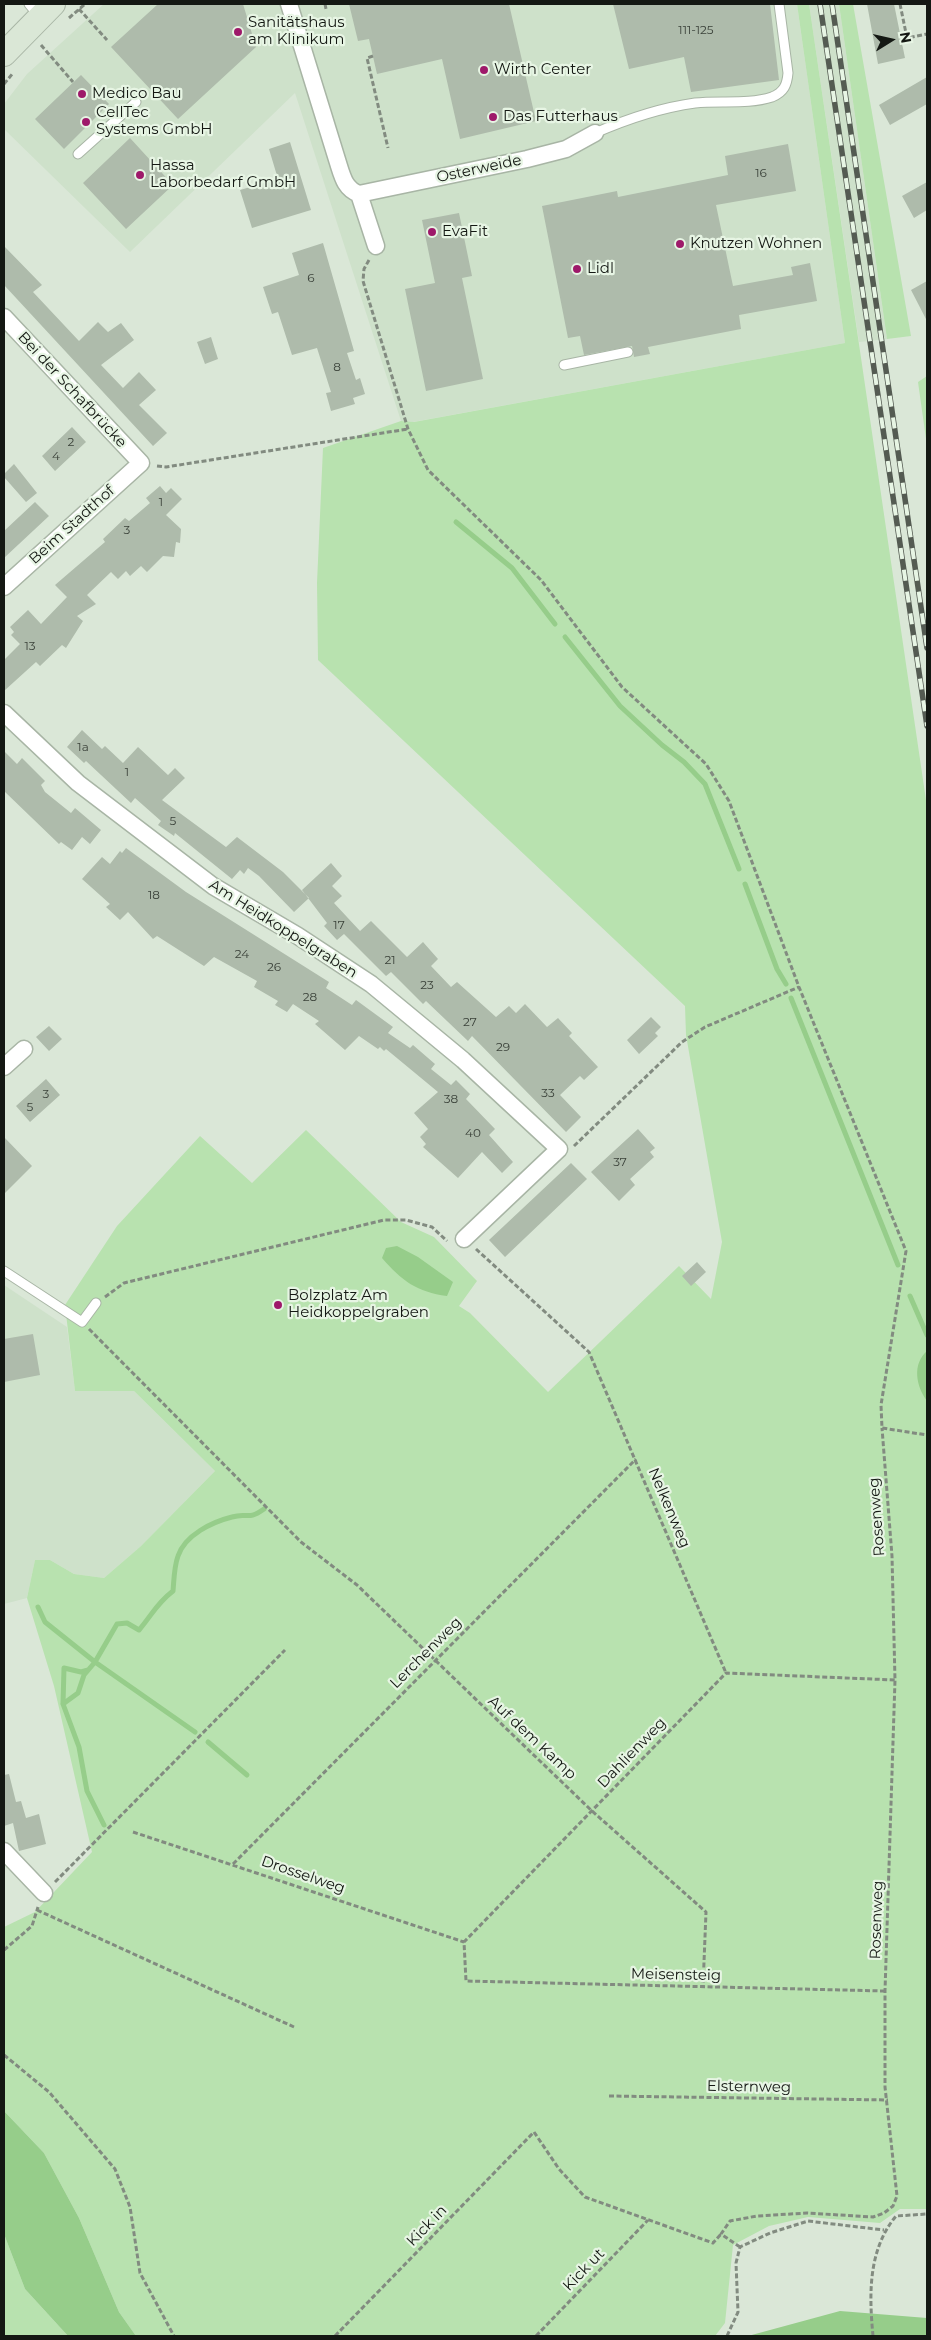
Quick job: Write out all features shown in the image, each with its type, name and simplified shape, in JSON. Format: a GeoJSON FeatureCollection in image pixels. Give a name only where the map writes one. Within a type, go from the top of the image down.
{"type":"FeatureCollection","features":[{"type":"Feature","properties":{"kind":"main road"},"geometry":{"type":"LineString","coordinates":[[4,54],[41,8]]}},
{"type":"Feature","properties":{"kind":"street"},"geometry":{"type":"LineString","coordinates":[[289,4],[345,183],[352,191],[360,194],[376,246]]}},
{"type":"Feature","properties":{"kind":"street","name":"Osterweide"},"geometry":{"type":"LineString","coordinates":[[360,194],[566,149],[595,133]]}},
{"type":"Feature","properties":{"kind":"street","name":"Bei der Schafbrücke"},"geometry":{"type":"LineString","coordinates":[[4,317],[141,463]]}},
{"type":"Feature","properties":{"kind":"street","name":"Beim Stadthof"},"geometry":{"type":"LineString","coordinates":[[4,587],[141,463]]}},
{"type":"Feature","properties":{"kind":"street","name":"Am Heidkoppelgraben"},"geometry":{"type":"LineString","coordinates":[[4,713],[78,783],[213,886],[298,936],[371,984],[463,1060],[559,1150]]}},
{"type":"Feature","properties":{"kind":"street"},"geometry":{"type":"LineString","coordinates":[[4,1068],[24,1049]]}},
{"type":"Feature","properties":{"kind":"street"},"geometry":{"type":"LineString","coordinates":[[464,1239],[559,1150]]}},
{"type":"Feature","properties":{"kind":"street"},"geometry":{"type":"LineString","coordinates":[[4,1851],[44,1893]]}},
{"type":"Feature","properties":{"kind":"lane"},"geometry":{"type":"LineString","coordinates":[[595,133],[643,114],[694,103],[759,100],[782,91],[787,84],[788,74],[780,4]]}},
{"type":"Feature","properties":{"kind":"lane"},"geometry":{"type":"LineString","coordinates":[[78,154],[136,102]]}},
{"type":"Feature","properties":{"kind":"lane"},"geometry":{"type":"LineString","coordinates":[[564,365],[628,352]]}},
{"type":"Feature","properties":{"kind":"lane"},"geometry":{"type":"LineString","coordinates":[[4,1271],[82,1322],[96,1303]]}},
{"type":"Feature","properties":{"kind":"path"},"geometry":{"type":"LineString","coordinates":[[325,4],[326,9]]}},
{"type":"Feature","properties":{"kind":"path"},"geometry":{"type":"LineString","coordinates":[[900,4],[907,38],[927,34]]}},
{"type":"Feature","properties":{"kind":"path"},"geometry":{"type":"LineString","coordinates":[[79,9],[107,40]]}},
{"type":"Feature","properties":{"kind":"path"},"geometry":{"type":"LineString","coordinates":[[41,44],[74,82]]}},
{"type":"Feature","properties":{"kind":"path"},"geometry":{"type":"LineString","coordinates":[[373,56],[367,58],[388,148]]}},
{"type":"Feature","properties":{"kind":"path","name":"Rosenweg"},"geometry":{"type":"LineString","coordinates":[[376,246],[364,270],[363,281],[408,429],[428,470],[541,580],[622,686],[706,764],[729,801],[796,988],[906,1251],[882,1405],[882,1428],[892,1556],[895,1680],[885,1991],[885,2087],[888,2100],[897,2196],[893,2206],[884,2214],[873,2217],[807,2213],[757,2216],[730,2221],[721,2234]]}},
{"type":"Feature","properties":{"kind":"path"},"geometry":{"type":"LineString","coordinates":[[141,463],[166,467],[408,429]]}},
{"type":"Feature","properties":{"kind":"path"},"geometry":{"type":"LineString","coordinates":[[559,1150],[567,1152],[682,1042],[705,1027],[796,988]]}},
{"type":"Feature","properties":{"kind":"path"},"geometry":{"type":"LineString","coordinates":[[96,1303],[124,1283],[384,1220],[406,1220],[432,1227],[452,1246],[464,1239]]}},
{"type":"Feature","properties":{"kind":"path","name":"Nelkenweg"},"geometry":{"type":"LineString","coordinates":[[464,1239],[589,1352],[726,1673]]}},
{"type":"Feature","properties":{"kind":"path","name":"Auf dem Kamp"},"geometry":{"type":"LineString","coordinates":[[82,1322],[301,1542],[357,1586],[592,1811],[706,1912],[703,1987]]}},
{"type":"Feature","properties":{"kind":"path"},"geometry":{"type":"LineString","coordinates":[[882,1428],[927,1435]]}},
{"type":"Feature","properties":{"kind":"path","name":"Lerchenweg"},"geometry":{"type":"LineString","coordinates":[[233,1864],[636,1459]]}},
{"type":"Feature","properties":{"kind":"path"},"geometry":{"type":"LineString","coordinates":[[4,1950],[32,1926],[44,1893],[285,1650]]}},
{"type":"Feature","properties":{"kind":"path"},"geometry":{"type":"LineString","coordinates":[[726,1673],[895,1680]]}},
{"type":"Feature","properties":{"kind":"path","name":"Dahlienweg"},"geometry":{"type":"LineString","coordinates":[[464,1942],[726,1673]]}},
{"type":"Feature","properties":{"kind":"path","name":"Drosselweg"},"geometry":{"type":"LineString","coordinates":[[133,1832],[464,1942]]}},
{"type":"Feature","properties":{"kind":"path"},"geometry":{"type":"LineString","coordinates":[[37,1910],[294,2027]]}},
{"type":"Feature","properties":{"kind":"path","name":"Meisensteig"},"geometry":{"type":"LineString","coordinates":[[464,1942],[466,1981],[885,1991]]}},
{"type":"Feature","properties":{"kind":"path"},"geometry":{"type":"LineString","coordinates":[[4,2055],[49,2092],[115,2169],[130,2207],[140,2273],[174,2336]]}},
{"type":"Feature","properties":{"kind":"path","name":"Elsternweg"},"geometry":{"type":"LineString","coordinates":[[609,2096],[888,2100]]}},
{"type":"Feature","properties":{"kind":"path","name":"Kick in"},"geometry":{"type":"LineString","coordinates":[[335,2336],[534,2132],[559,2169],[585,2196],[648,2220]]}},
{"type":"Feature","properties":{"kind":"path"},"geometry":{"type":"LineString","coordinates":[[874,2336],[870,2307],[872,2272],[884,2230],[896,2216],[927,2214]]}},
{"type":"Feature","properties":{"kind":"path"},"geometry":{"type":"LineString","coordinates":[[648,2220],[713,2243],[721,2234],[740,2247]]}},
{"type":"Feature","properties":{"kind":"path","name":"Kick ut"},"geometry":{"type":"LineString","coordinates":[[536,2336],[648,2220]]}},
{"type":"Feature","properties":{"kind":"path"},"geometry":{"type":"LineString","coordinates":[[740,2247],[770,2233],[808,2221],[884,2230]]}},
{"type":"Feature","properties":{"kind":"path"},"geometry":{"type":"LineString","coordinates":[[726,2336],[738,2312],[736,2263],[740,2247]]}},
{"type":"Feature","properties":{"kind":"shaded area"},"geometry":{"type":"Polygon","coordinates":[[[104,4],[797,4],[845,343],[413,422],[401,421],[295,93],[130,252],[4,129],[4,104],[27,74],[104,4]]]}},
{"type":"Feature","properties":{"kind":"shaded area"},"geometry":{"type":"Polygon","coordinates":[[[797,4],[809,4],[927,807],[927,2209],[900,2209],[880,2223],[808,2217],[769,2226],[733,2245],[725,2323],[715,2336],[136,2336],[119,2312],[79,2218],[44,2153],[4,2111],[4,1927],[35,1912],[92,1852],[54,1686],[27,1598],[35,1560],[50,1560],[74,1574],[104,1578],[141,1546],[215,1471],[134,1391],[75,1391],[65,1305],[117,1226],[200,1136],[252,1183],[306,1130],[401,1222],[434,1237],[477,1281],[459,1306],[470,1313],[548,1392],[679,1266],[711,1299],[722,1242],[686,1035],[685,1006],[318,660],[317,583],[323,448],[401,421],[414,422],[845,343],[797,4]]]}},
{"type":"Feature","properties":{"kind":"shaded area"},"geometry":{"type":"Polygon","coordinates":[[[809,4],[839,4],[887,339],[859,342],[809,4]]]}},
{"type":"Feature","properties":{"kind":"shaded area"},"geometry":{"type":"Polygon","coordinates":[[[839,4],[853,4],[911,336],[887,339],[839,4]]]}},
{"type":"Feature","properties":{"kind":"shaded area"},"geometry":{"type":"Polygon","coordinates":[[[927,376],[927,446],[918,382],[927,376]]]}},
{"type":"Feature","properties":{"kind":"shaded area"},"geometry":{"type":"Polygon","coordinates":[[[397,1246],[418,1257],[453,1282],[447,1296],[427,1292],[411,1284],[389,1266],[382,1258],[386,1248],[397,1246]]]}},
{"type":"Feature","properties":{"kind":"shaded area"},"geometry":{"type":"Polygon","coordinates":[[[4,1285],[67,1327],[75,1391],[134,1391],[215,1471],[141,1546],[104,1578],[74,1574],[50,1560],[35,1560],[27,1598],[4,1604],[4,1285]]]}},
{"type":"Feature","properties":{"kind":"shaded area"},"geometry":{"type":"Polygon","coordinates":[[[927,1351],[927,1401],[920,1389],[917,1375],[919,1362],[927,1351]]]}},
{"type":"Feature","properties":{"kind":"shaded area"},"geometry":{"type":"Polygon","coordinates":[[[4,2111],[44,2153],[79,2218],[119,2312],[136,2336],[68,2336],[25,2289],[4,2234],[4,2111]]]}},
{"type":"Feature","properties":{"kind":"shaded area"},"geometry":{"type":"Polygon","coordinates":[[[4,2234],[25,2289],[68,2336],[4,2336],[4,2234]]]}},
{"type":"Feature","properties":{"kind":"shaded area"},"geometry":{"type":"Polygon","coordinates":[[[840,2311],[927,2318],[927,2336],[748,2336],[840,2311]]]}},
{"type":"Feature","properties":{"kind":"building"},"geometry":{"type":"Polygon","coordinates":[[[158,4],[243,4],[256,47],[178,119],[111,47],[158,4]]]}},
{"type":"Feature","properties":{"kind":"building","name":"Wirth Center"},"geometry":{"type":"Polygon","coordinates":[[[349,4],[509,4],[536,121],[460,139],[442,59],[377,74],[369,39],[358,41],[349,4]]]}},
{"type":"Feature","properties":{"kind":"building","name":"Wirth Center"},"geometry":{"type":"Polygon","coordinates":[[[613,4],[770,4],[779,80],[691,92],[684,57],[629,69],[613,4]]]}},
{"type":"Feature","properties":{"kind":"building"},"geometry":{"type":"Polygon","coordinates":[[[867,4],[894,4],[905,58],[878,64],[867,4]]]}},
{"type":"Feature","properties":{"kind":"building"},"geometry":{"type":"Polygon","coordinates":[[[81,75],[109,104],[64,149],[35,119],[81,75]]]}},
{"type":"Feature","properties":{"kind":"building"},"geometry":{"type":"Polygon","coordinates":[[[927,77],[927,104],[890,125],[879,105],[927,77]]]}},
{"type":"Feature","properties":{"kind":"building"},"geometry":{"type":"Polygon","coordinates":[[[130,138],[173,185],[126,229],[83,183],[130,138]]]}},
{"type":"Feature","properties":{"kind":"building"},"geometry":{"type":"Polygon","coordinates":[[[290,142],[311,210],[252,228],[240,190],[278,179],[269,149],[290,142]]]}},
{"type":"Feature","properties":{"kind":"building"},"geometry":{"type":"Polygon","coordinates":[[[788,144],[796,191],[716,205],[733,286],[793,275],[791,267],[810,263],[817,301],[739,315],[741,329],[648,347],[650,354],[634,357],[632,346],[584,355],[580,336],[568,338],[542,206],[617,191],[618,197],[728,175],[725,156],[788,144]]]}},
{"type":"Feature","properties":{"kind":"building"},"geometry":{"type":"Polygon","coordinates":[[[927,182],[927,210],[914,218],[902,196],[927,182]]]}},
{"type":"Feature","properties":{"kind":"building"},"geometry":{"type":"Polygon","coordinates":[[[459,213],[472,276],[462,278],[483,379],[426,391],[405,289],[435,283],[422,220],[459,213]]]}},
{"type":"Feature","properties":{"kind":"building"},"geometry":{"type":"Polygon","coordinates":[[[323,243],[354,351],[347,353],[356,380],[360,378],[365,394],[353,398],[355,404],[331,411],[326,393],[331,392],[317,348],[292,355],[278,312],[272,314],[263,287],[299,275],[292,253],[323,243]]]}},
{"type":"Feature","properties":{"kind":"building"},"geometry":{"type":"Polygon","coordinates":[[[4,246],[42,285],[33,292],[79,341],[98,322],[108,332],[121,323],[134,340],[101,365],[123,388],[139,372],[156,390],[139,405],[167,433],[153,446],[4,285],[4,246]]]}},
{"type":"Feature","properties":{"kind":"building"},"geometry":{"type":"Polygon","coordinates":[[[927,281],[927,321],[911,290],[927,281]]]}},
{"type":"Feature","properties":{"kind":"building"},"geometry":{"type":"Polygon","coordinates":[[[211,337],[218,359],[205,364],[197,342],[211,337]]]}},
{"type":"Feature","properties":{"kind":"building"},"geometry":{"type":"Polygon","coordinates":[[[72,427],[86,442],[55,471],[42,456],[72,427]]]}},
{"type":"Feature","properties":{"kind":"building"},"geometry":{"type":"Polygon","coordinates":[[[14,464],[37,493],[26,502],[4,477],[4,474],[14,464]]]}},
{"type":"Feature","properties":{"kind":"building"},"geometry":{"type":"Polygon","coordinates":[[[160,486],[166,493],[171,488],[182,499],[166,515],[181,529],[180,543],[176,542],[174,557],[163,556],[147,572],[141,566],[130,576],[126,571],[118,579],[111,572],[87,595],[96,604],[77,616],[83,621],[66,648],[62,645],[40,666],[36,662],[4,691],[4,660],[20,644],[11,635],[14,632],[10,627],[28,610],[41,624],[67,597],[55,585],[105,542],[103,539],[125,518],[129,521],[150,503],[146,498],[160,486]]]}},
{"type":"Feature","properties":{"kind":"building"},"geometry":{"type":"Polygon","coordinates":[[[35,502],[49,516],[4,558],[4,531],[35,502]]]}},
{"type":"Feature","properties":{"kind":"building"},"geometry":{"type":"Polygon","coordinates":[[[82,730],[102,749],[105,746],[123,763],[138,747],[168,775],[175,768],[185,778],[162,800],[226,847],[237,837],[283,872],[309,898],[294,912],[259,876],[248,868],[244,874],[240,870],[232,879],[175,833],[174,836],[158,825],[161,821],[135,798],[131,803],[86,761],[84,763],[67,747],[82,730]]]}},
{"type":"Feature","properties":{"kind":"building"},"geometry":{"type":"Polygon","coordinates":[[[4,751],[17,764],[22,758],[45,781],[41,785],[45,792],[71,813],[75,808],[101,830],[90,844],[82,837],[72,850],[61,842],[59,844],[4,791],[4,751]]]}},
{"type":"Feature","properties":{"kind":"building"},"geometry":{"type":"Polygon","coordinates":[[[126,848],[186,892],[329,982],[326,988],[352,1005],[356,1000],[393,1027],[388,1033],[410,1048],[413,1045],[435,1064],[431,1069],[451,1085],[456,1080],[470,1094],[466,1099],[495,1129],[489,1135],[513,1162],[502,1173],[482,1152],[458,1178],[423,1147],[426,1144],[420,1137],[428,1129],[414,1113],[438,1092],[386,1049],[384,1051],[380,1047],[378,1049],[359,1036],[345,1050],[315,1024],[319,1021],[293,1004],[287,1012],[275,1005],[278,1001],[254,987],[257,981],[214,957],[204,966],[157,936],[153,939],[128,912],[120,920],[106,907],[110,904],[82,879],[102,857],[110,864],[120,851],[122,853],[126,848]]]}},
{"type":"Feature","properties":{"kind":"building"},"geometry":{"type":"Polygon","coordinates":[[[331,863],[342,876],[332,886],[342,896],[334,903],[360,931],[371,921],[407,957],[423,942],[438,959],[431,966],[451,987],[457,982],[496,1017],[509,1006],[516,1013],[525,1004],[547,1027],[558,1018],[572,1033],[569,1036],[598,1067],[584,1080],[580,1076],[560,1095],[581,1117],[566,1132],[472,1036],[468,1041],[426,1001],[423,1004],[391,972],[386,976],[344,934],[337,940],[324,926],[327,923],[302,890],[331,863]]]}},
{"type":"Feature","properties":{"kind":"building"},"geometry":{"type":"Polygon","coordinates":[[[651,1017],[661,1027],[655,1033],[658,1036],[639,1054],[627,1040],[651,1017]]]}},
{"type":"Feature","properties":{"kind":"building"},"geometry":{"type":"Polygon","coordinates":[[[49,1026],[62,1039],[49,1051],[36,1037],[49,1026]]]}},
{"type":"Feature","properties":{"kind":"building"},"geometry":{"type":"Polygon","coordinates":[[[46,1079],[60,1095],[30,1122],[16,1106],[46,1079]]]}},
{"type":"Feature","properties":{"kind":"building"},"geometry":{"type":"Polygon","coordinates":[[[638,1129],[655,1148],[650,1152],[654,1157],[630,1179],[635,1185],[619,1201],[591,1172],[638,1129]]]}},
{"type":"Feature","properties":{"kind":"building"},"geometry":{"type":"Polygon","coordinates":[[[4,1137],[32,1166],[4,1194],[4,1137]]]}},
{"type":"Feature","properties":{"kind":"building"},"geometry":{"type":"Polygon","coordinates":[[[571,1163],[587,1179],[505,1257],[489,1240],[571,1163]]]}},
{"type":"Feature","properties":{"kind":"building"},"geometry":{"type":"Polygon","coordinates":[[[697,1262],[706,1272],[691,1286],[682,1276],[697,1262]]]}},
{"type":"Feature","properties":{"kind":"building"},"geometry":{"type":"Polygon","coordinates":[[[33,1334],[40,1375],[4,1382],[4,1339],[33,1334]]]}},
{"type":"Feature","properties":{"kind":"building"},"geometry":{"type":"Polygon","coordinates":[[[9,1774],[16,1802],[21,1801],[26,1818],[39,1814],[46,1844],[19,1851],[13,1823],[4,1826],[4,1775],[9,1774]]]}},
{"type":"Feature","properties":{"kind":"waterway"},"geometry":{"type":"LineString","coordinates":[[456,522],[512,568],[555,624]]}},
{"type":"Feature","properties":{"kind":"waterway"},"geometry":{"type":"LineString","coordinates":[[565,637],[620,706],[662,745],[684,762],[705,784],[739,869]]}},
{"type":"Feature","properties":{"kind":"waterway"},"geometry":{"type":"LineString","coordinates":[[745,884],[777,969],[786,984]]}},
{"type":"Feature","properties":{"kind":"waterway"},"geometry":{"type":"LineString","coordinates":[[791,998],[898,1265]]}},
{"type":"Feature","properties":{"kind":"waterway"},"geometry":{"type":"LineString","coordinates":[[910,1296],[927,1335]]}},
{"type":"Feature","properties":{"kind":"waterway"},"geometry":{"type":"LineString","coordinates":[[63,1704],[78,1693],[84,1675],[95,1662],[117,1624],[127,1623],[139,1630],[158,1605],[173,1591],[178,1556],[182,1548],[193,1536],[216,1522],[237,1516],[254,1515],[264,1509]]}},
{"type":"Feature","properties":{"kind":"waterway"},"geometry":{"type":"LineString","coordinates":[[38,1607],[45,1622],[95,1662],[195,1732]]}},
{"type":"Feature","properties":{"kind":"waterway"},"geometry":{"type":"LineString","coordinates":[[88,1670],[81,1672],[64,1668],[63,1704],[79,1747],[87,1791],[104,1825]]}},
{"type":"Feature","properties":{"kind":"waterway"},"geometry":{"type":"LineString","coordinates":[[208,1742],[247,1775]]}},
{"type":"Feature","properties":{"kind":"railway"},"geometry":{"type":"LineString","coordinates":[[820,4],[927,726]]}},
{"type":"Feature","properties":{"kind":"railway"},"geometry":{"type":"LineString","coordinates":[[832,4],[927,648]]}},
{"type":"Feature","properties":{"kind":"place","name":"Sanitätshaus am Klinikum"},"geometry":{"type":"Point","coordinates":[238,32]}},
{"type":"Feature","properties":{"kind":"place","name":"Wirth Center"},"geometry":{"type":"Point","coordinates":[484,70]}},
{"type":"Feature","properties":{"kind":"place","name":"Medico Bau"},"geometry":{"type":"Point","coordinates":[82,94]}},
{"type":"Feature","properties":{"kind":"place","name":"Das Futterhaus"},"geometry":{"type":"Point","coordinates":[493,117]}},
{"type":"Feature","properties":{"kind":"place","name":"CellTec Systems GmbH"},"geometry":{"type":"Point","coordinates":[86,122]}},
{"type":"Feature","properties":{"kind":"place","name":"Hassa Laborbedarf GmbH"},"geometry":{"type":"Point","coordinates":[140,175]}},
{"type":"Feature","properties":{"kind":"place","name":"EvaFit"},"geometry":{"type":"Point","coordinates":[432,232]}},
{"type":"Feature","properties":{"kind":"place","name":"Knutzen Wohnen"},"geometry":{"type":"Point","coordinates":[680,244]}},
{"type":"Feature","properties":{"kind":"place","name":"Lidl"},"geometry":{"type":"Point","coordinates":[577,269]}},
{"type":"Feature","properties":{"kind":"place","name":"Bolzplatz Am Heidkoppelgraben"},"geometry":{"type":"Point","coordinates":[278,1305]}}]}
